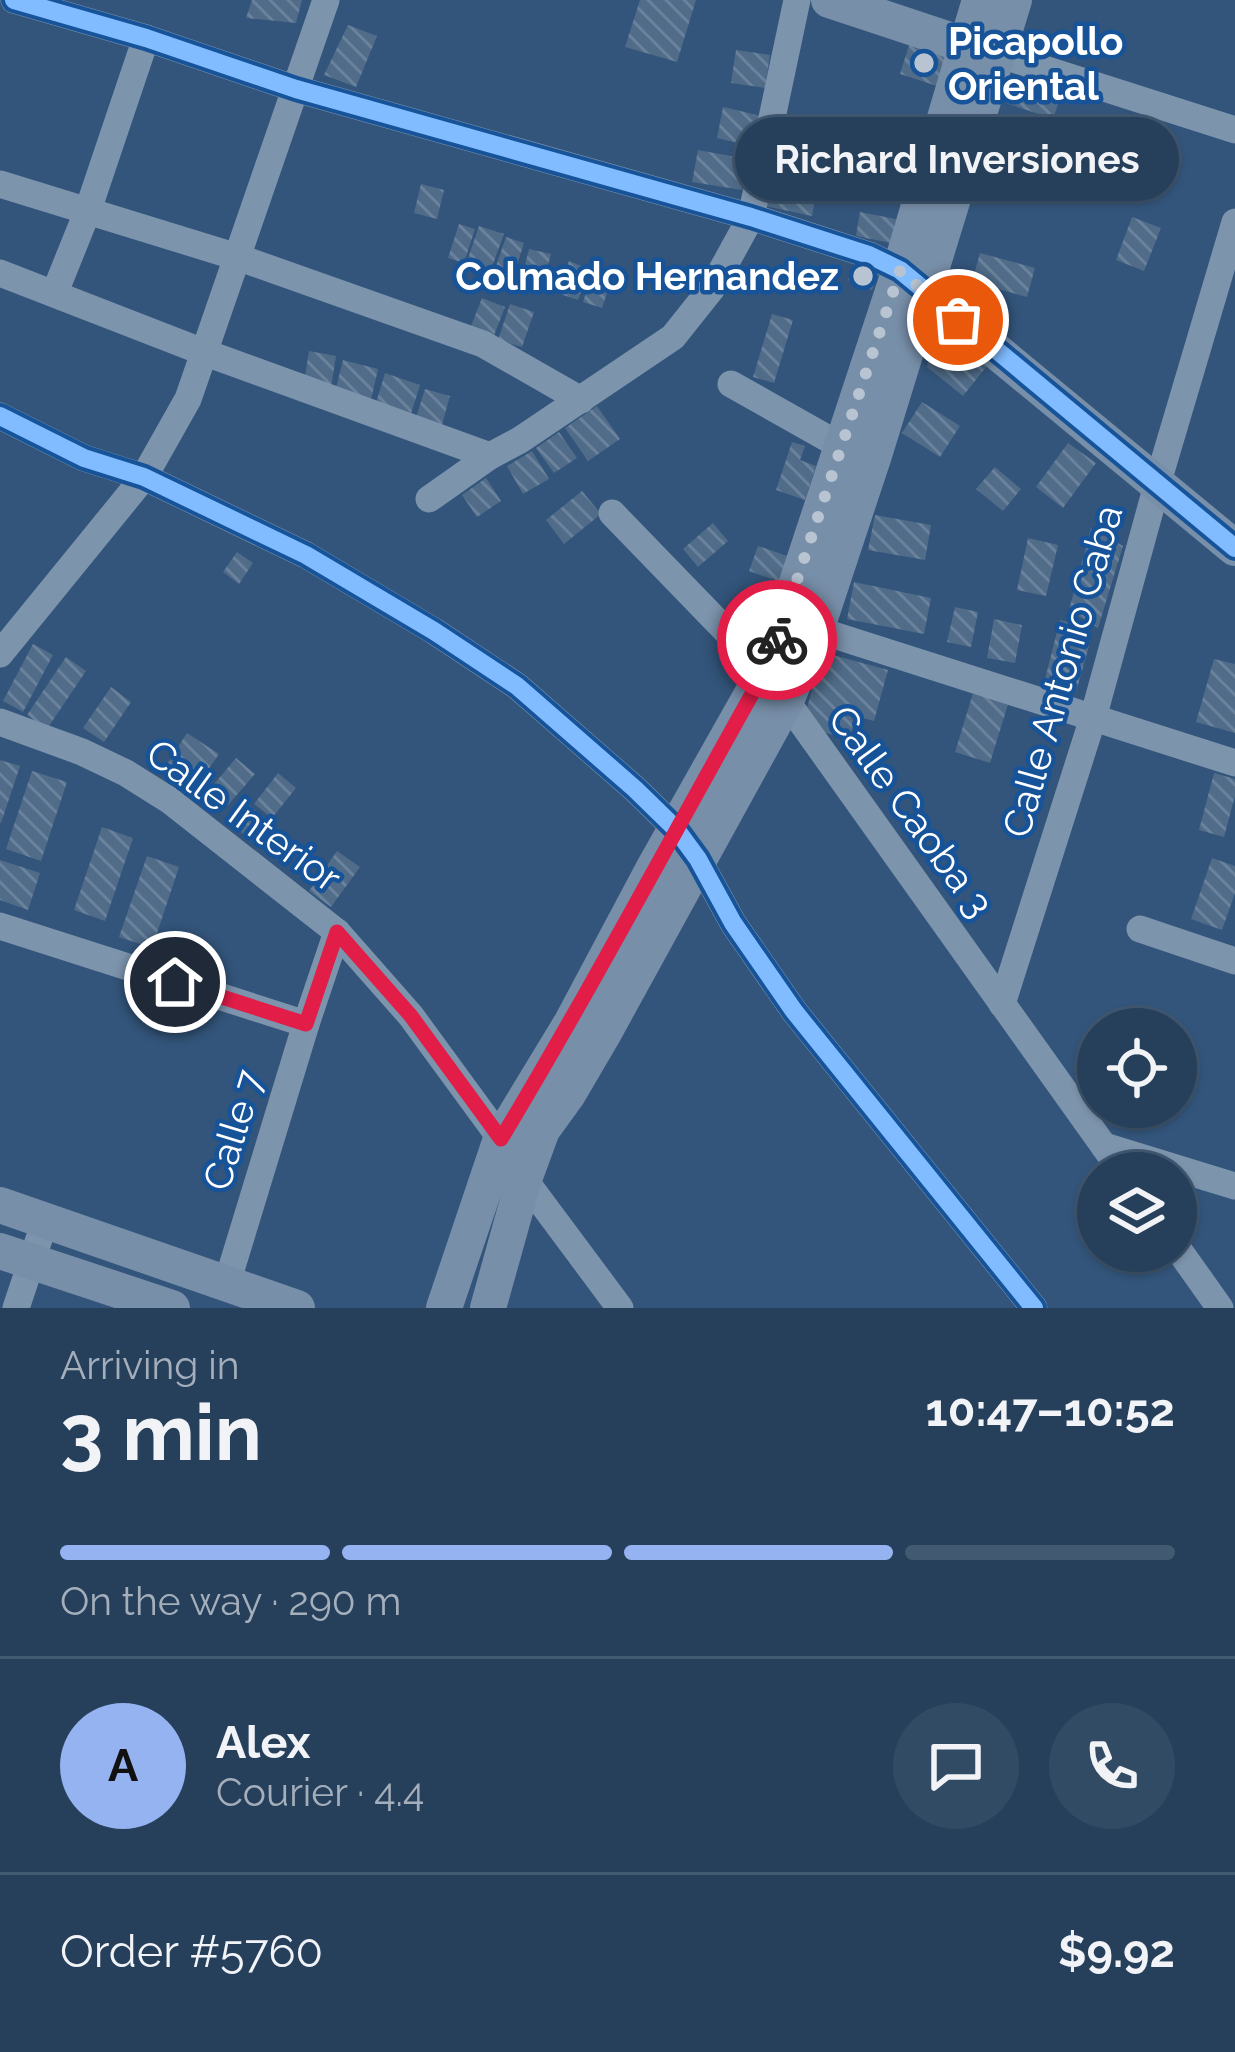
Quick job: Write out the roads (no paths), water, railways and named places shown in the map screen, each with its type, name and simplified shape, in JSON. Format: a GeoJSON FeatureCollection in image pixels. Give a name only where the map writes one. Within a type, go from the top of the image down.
{"type":"FeatureCollection","features":[{"type":"Feature","properties":{"kind":"main road"},"geometry":{"type":"LineString","coordinates":[[829,0],[981,49]]}},
{"type":"Feature","properties":{"kind":"main road"},"geometry":{"type":"LineString","coordinates":[[980,0],[981,49]]}},
{"type":"Feature","properties":{"kind":"main road"},"geometry":{"type":"LineString","coordinates":[[444,1308],[501,1139],[572,1022],[765,671],[801,625],[981,49],[1013,0]]}},
{"type":"Feature","properties":{"kind":"main road"},"geometry":{"type":"LineString","coordinates":[[488,1308],[542,1130],[602,1036],[785,703],[841,446],[912,281]]}},
{"type":"Feature","properties":{"kind":"main road"},"geometry":{"type":"LineString","coordinates":[[912,281],[1235,548]]}},
{"type":"Feature","properties":{"kind":"main road"},"geometry":{"type":"LineString","coordinates":[[0,1205],[297,1308]]}},
{"type":"Feature","properties":{"kind":"main road"},"geometry":{"type":"LineString","coordinates":[[16,1257],[172,1308]]}},
{"type":"Feature","properties":{"kind":"street"},"geometry":{"type":"LineString","coordinates":[[14,0],[296,89],[751,217],[868,255],[912,281]]}},
{"type":"Feature","properties":{"kind":"street"},"geometry":{"type":"LineString","coordinates":[[0,654],[144,477],[188,399],[326,0]]}},
{"type":"Feature","properties":{"kind":"street"},"geometry":{"type":"LineString","coordinates":[[430,500],[673,337],[712,288],[751,217],[796,0]]}},
{"type":"Feature","properties":{"kind":"street"},"geometry":{"type":"LineString","coordinates":[[55,292],[146,38]]}},
{"type":"Feature","properties":{"kind":"street"},"geometry":{"type":"LineString","coordinates":[[981,49],[1235,130]]}},
{"type":"Feature","properties":{"kind":"street"},"geometry":{"type":"LineString","coordinates":[[0,184],[237,257],[483,344],[581,400]]}},
{"type":"Feature","properties":{"kind":"street","name":"Calle Antonio Caba"},"geometry":{"type":"LineString","coordinates":[[1002,1004],[1093,718],[1235,222]]}},
{"type":"Feature","properties":{"kind":"street"},"geometry":{"type":"LineString","coordinates":[[0,273],[490,456]]}},
{"type":"Feature","properties":{"kind":"street"},"geometry":{"type":"LineString","coordinates":[[731,383],[841,446]]}},
{"type":"Feature","properties":{"kind":"street"},"geometry":{"type":"LineString","coordinates":[[0,416],[84,458],[144,477],[306,555],[517,686],[676,829],[794,1010],[1034,1308]]}},
{"type":"Feature","properties":{"kind":"street","name":"Calle Caoba 3"},"geometry":{"type":"LineString","coordinates":[[612,513],[765,671],[1108,1152]]}},
{"type":"Feature","properties":{"kind":"street"},"geometry":{"type":"LineString","coordinates":[[801,625],[1235,763]]}},
{"type":"Feature","properties":{"kind":"street","name":"Calle Interior"},"geometry":{"type":"LineString","coordinates":[[0,722],[126,773],[169,800],[337,932],[411,1016],[620,1308]]}},
{"type":"Feature","properties":{"kind":"street"},"geometry":{"type":"LineString","coordinates":[[0,926],[306,1024]]}},
{"type":"Feature","properties":{"kind":"street"},"geometry":{"type":"LineString","coordinates":[[1140,928],[1235,961]]}},
{"type":"Feature","properties":{"kind":"street","name":"Calle 7"},"geometry":{"type":"LineString","coordinates":[[227,1283],[337,932]]}},
{"type":"Feature","properties":{"kind":"street"},"geometry":{"type":"LineString","coordinates":[[1104,1146],[1235,1186]]}},
{"type":"Feature","properties":{"kind":"street"},"geometry":{"type":"LineString","coordinates":[[16,1308],[16,1257],[45,1221]]}},
{"type":"Feature","properties":{"kind":"street"},"geometry":{"type":"LineString","coordinates":[[1194,1272],[1220,1308]]}},
{"type":"Feature","properties":{"kind":"place","name":"Picapollo Oriental"},"geometry":{"type":"Point","coordinates":[924,63]}},
{"type":"Feature","properties":{"kind":"place","name":"Colmado Hernandez"},"geometry":{"type":"Point","coordinates":[863,276]}},
{"type":"Feature","properties":{"kind":"place","name":"Richard Inversiones"},"geometry":{"type":"Point","coordinates":[958,320]}}]}
